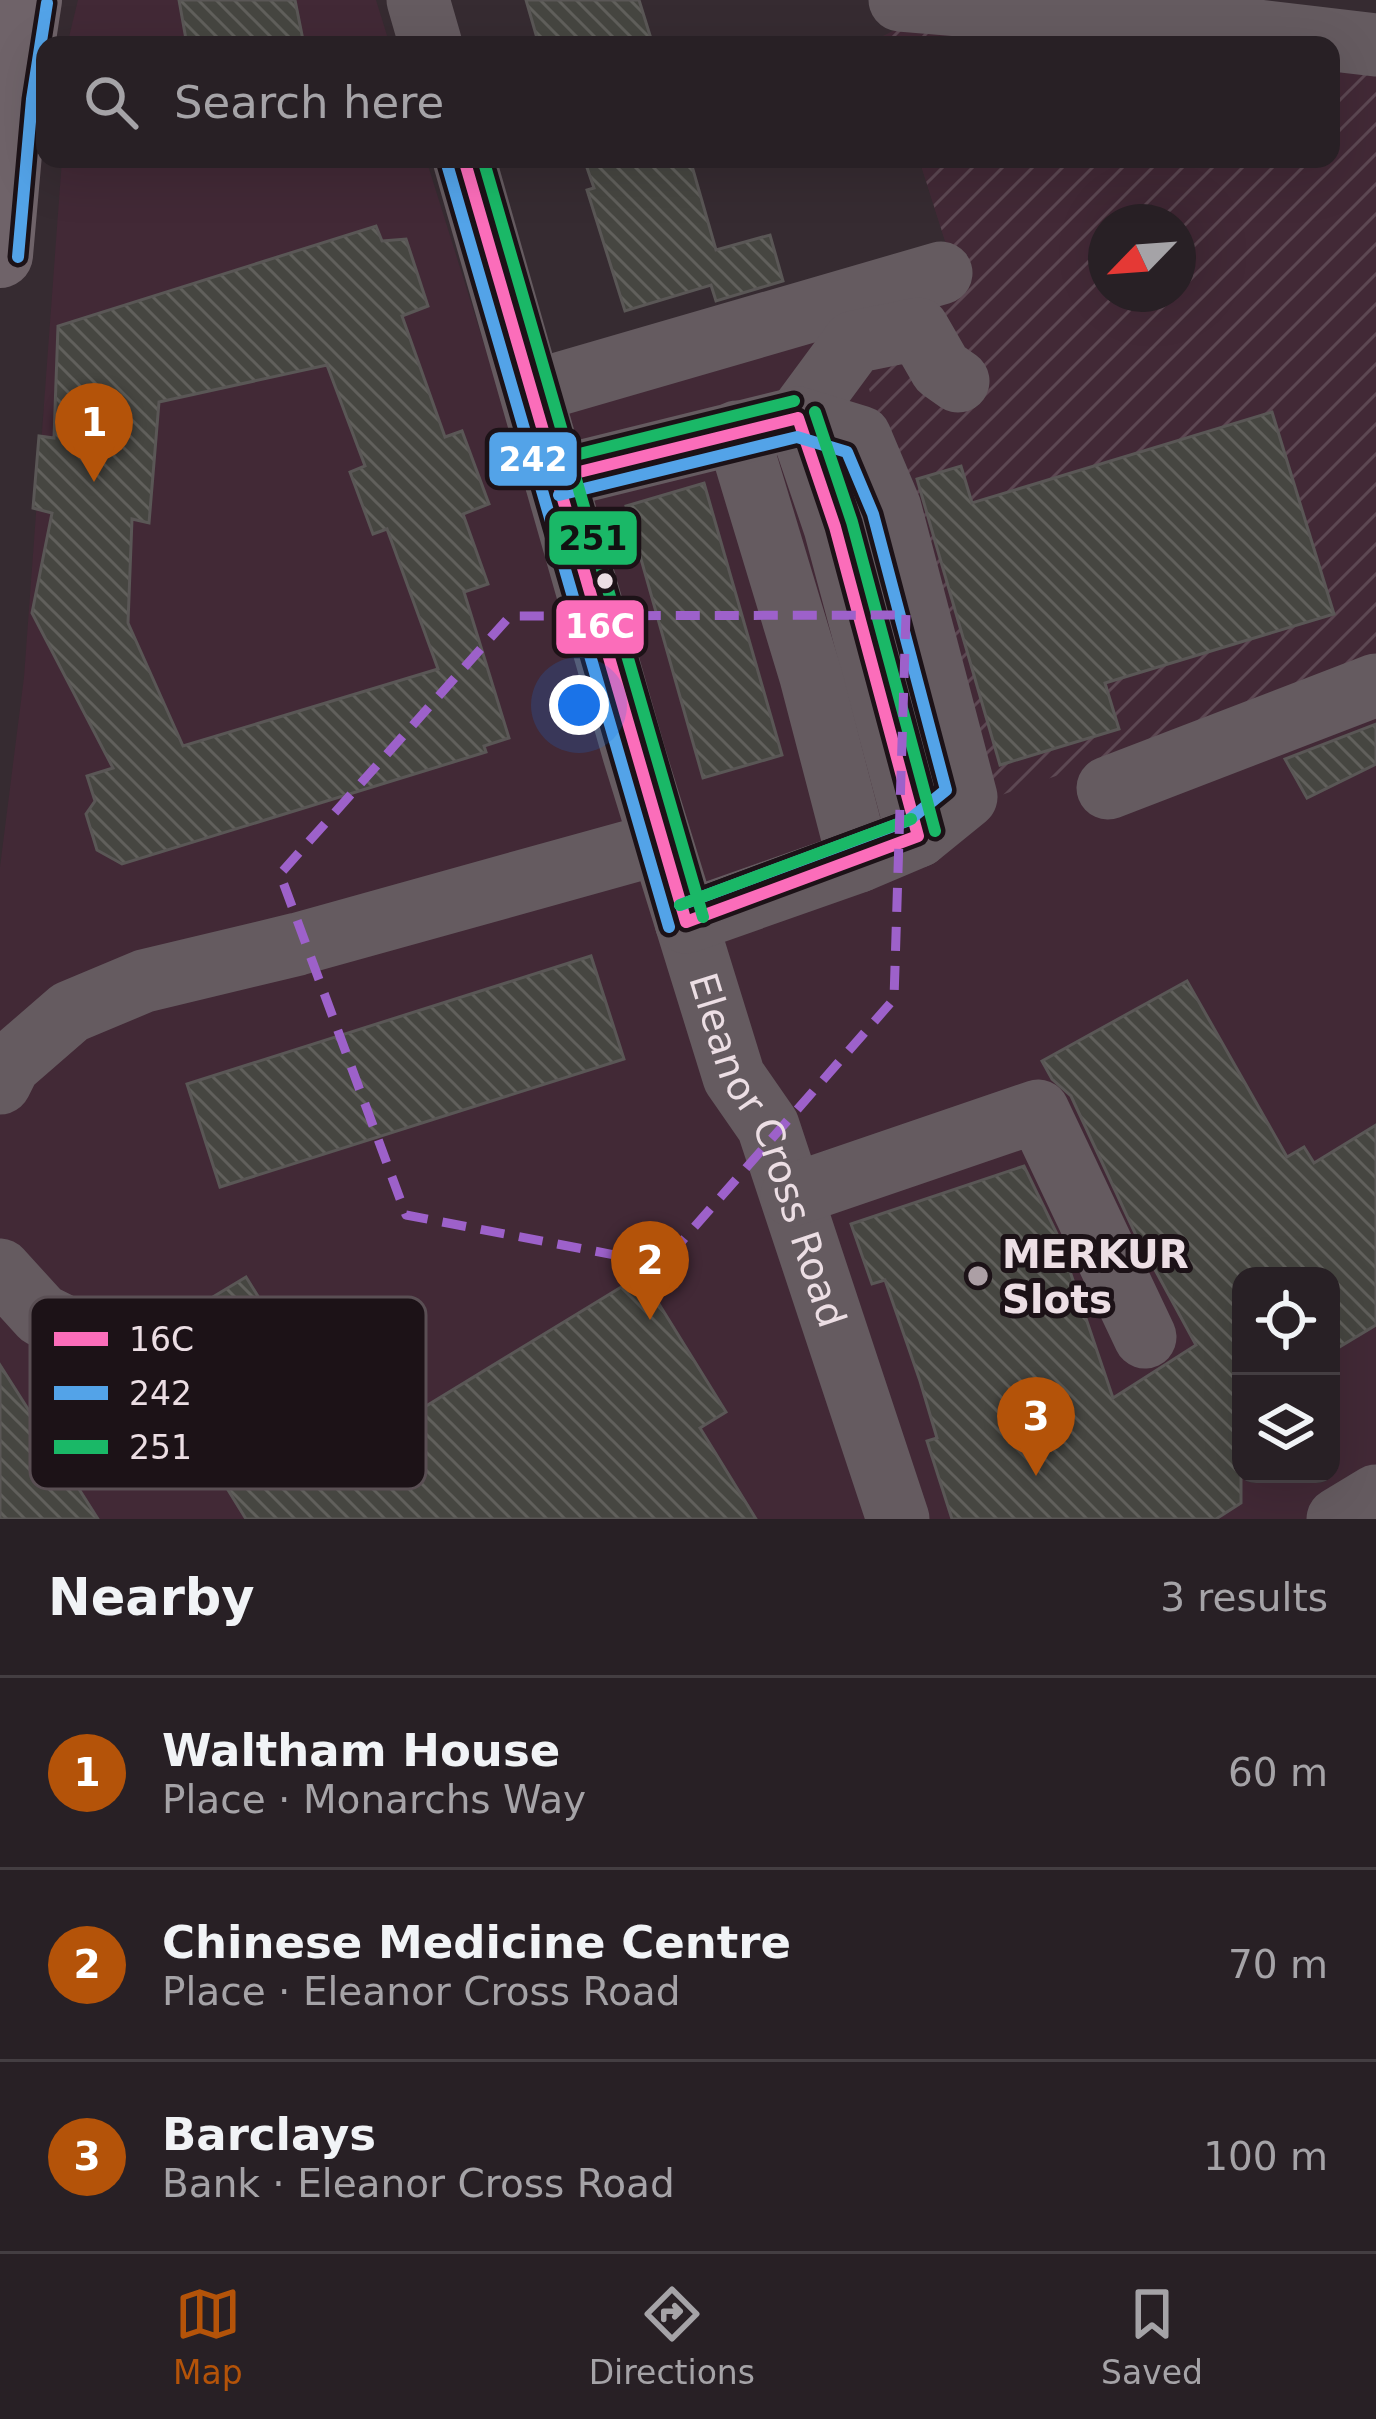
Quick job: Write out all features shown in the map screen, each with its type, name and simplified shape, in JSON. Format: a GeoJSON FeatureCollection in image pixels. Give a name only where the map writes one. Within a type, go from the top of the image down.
{"type":"FeatureCollection","features":[{"type":"Feature","properties":{"kind":"main road"},"geometry":{"type":"LineString","coordinates":[[0,255],[14,97],[29,0]]}},
{"type":"Feature","properties":{"kind":"street"},"geometry":{"type":"LineString","coordinates":[[418,0],[428,36]]}},
{"type":"Feature","properties":{"kind":"street"},"geometry":{"type":"LineString","coordinates":[[900,0],[1304,36]]}},
{"type":"Feature","properties":{"kind":"street"},"geometry":{"type":"LineString","coordinates":[[1340,40],[1376,45]]}},
{"type":"Feature","properties":{"kind":"street","name":"Eleanor Cross Road"},"geometry":{"type":"LineString","coordinates":[[467,168],[661,843],[734,1077],[768,1126],[898,1519]]}},
{"type":"Feature","properties":{"kind":"street"},"geometry":{"type":"LineString","coordinates":[[531,392],[941,273]]}},
{"type":"Feature","properties":{"kind":"street"},"geometry":{"type":"LineString","coordinates":[[555,478],[798,418],[854,342],[918,329],[940,369],[958,381]]}},
{"type":"Feature","properties":{"kind":"street"},"geometry":{"type":"LineString","coordinates":[[686,922],[918,836],[835,526],[798,418]]}},
{"type":"Feature","properties":{"kind":"street"},"geometry":{"type":"LineString","coordinates":[[737,432],[812,676],[859,861]]}},
{"type":"Feature","properties":{"kind":"street"},"geometry":{"type":"LineString","coordinates":[[1108,788],[1376,685]]}},
{"type":"Feature","properties":{"kind":"street"},"geometry":{"type":"LineString","coordinates":[[0,1083],[9,1065],[70,1012],[144,981],[298,944],[661,843]]}},
{"type":"Feature","properties":{"kind":"street"},"geometry":{"type":"LineString","coordinates":[[797,1212],[1039,1111],[1145,1337]]}},
{"type":"Feature","properties":{"kind":"street"},"geometry":{"type":"LineString","coordinates":[[0,1270],[30,1303]]}},
{"type":"Feature","properties":{"kind":"street"},"geometry":{"type":"LineString","coordinates":[[1338,1519],[1376,1496]]}},
{"type":"Feature","properties":{"kind":"highlighted area"},"geometry":{"type":"Polygon","coordinates":[[[906,615],[894,999],[662,1264],[406,1215],[280,874],[510,616],[906,615]]]}},
{"type":"Feature","properties":{"kind":"shaded area"},"geometry":{"type":"Polygon","coordinates":[[[78,0],[376,0],[387,36],[69,36],[78,0]]]}},
{"type":"Feature","properties":{"kind":"shaded area"},"geometry":{"type":"Polygon","coordinates":[[[905,25],[1032,36],[883,36],[905,25]]]}},
{"type":"Feature","properties":{"kind":"shaded area"},"geometry":{"type":"Polygon","coordinates":[[[1340,63],[1376,66],[1376,664],[990,799],[836,277],[946,244],[922,168],[1340,168],[1340,63]]]}},
{"type":"Feature","properties":{"kind":"shaded area"},"geometry":{"type":"Polygon","coordinates":[[[1376,66],[1376,1519],[0,1519],[0,867],[24,677],[61,168],[429,168],[494,376],[946,244],[922,168],[1340,168],[1340,140],[1376,66]]]}},
{"type":"Feature","properties":{"kind":"building"},"geometry":{"type":"Polygon","coordinates":[[[179,0],[295,0],[302,36],[185,36],[179,0]]]}},
{"type":"Feature","properties":{"kind":"building"},"geometry":{"type":"Polygon","coordinates":[[[526,0],[639,0],[650,36],[536,36],[526,0]]]}},
{"type":"Feature","properties":{"kind":"building"},"geometry":{"type":"Polygon","coordinates":[[[587,168],[693,168],[716,250],[770,235],[783,281],[716,301],[711,285],[625,311],[587,190],[594,188],[587,168]]]}},
{"type":"Feature","properties":{"kind":"building"},"geometry":{"type":"Polygon","coordinates":[[[376,226],[382,241],[406,239],[428,306],[402,316],[445,437],[462,431],[489,504],[463,514],[488,584],[464,592],[509,738],[484,746],[486,752],[122,864],[97,850],[86,814],[95,801],[87,776],[113,768],[32,613],[52,513],[33,508],[39,436],[54,438],[58,326],[376,226]],[[327,365],[159,402],[149,523],[132,519],[128,623],[183,746],[438,669],[387,529],[373,534],[350,472],[365,466],[327,365]]]}},
{"type":"Feature","properties":{"kind":"building"},"geometry":{"type":"Polygon","coordinates":[[[1272,412],[1334,614],[1105,683],[1119,729],[1000,765],[917,479],[961,466],[972,503],[1272,412]]]}},
{"type":"Feature","properties":{"kind":"building"},"geometry":{"type":"Polygon","coordinates":[[[704,483],[782,755],[703,778],[626,506],[704,483]]]}},
{"type":"Feature","properties":{"kind":"building"},"geometry":{"type":"Polygon","coordinates":[[[1376,724],[1376,764],[1307,798],[1285,759],[1376,724]]]}},
{"type":"Feature","properties":{"kind":"building"},"geometry":{"type":"Polygon","coordinates":[[[591,956],[624,1059],[220,1187],[187,1084],[591,956]]]}},
{"type":"Feature","properties":{"kind":"building"},"geometry":{"type":"Polygon","coordinates":[[[1187,981],[1287,1157],[1304,1147],[1314,1163],[1376,1125],[1376,1325],[1340,1347],[1340,1267],[1232,1267],[1232,1483],[1241,1483],[1241,1503],[1216,1519],[952,1519],[927,1441],[937,1438],[920,1381],[885,1280],[872,1284],[851,1224],[1024,1166],[1058,1236],[1113,1398],[1196,1345],[1135,1233],[1071,1096],[1052,1079],[1042,1061],[1187,981]]]}},
{"type":"Feature","properties":{"kind":"building"},"geometry":{"type":"Polygon","coordinates":[[[641,1275],[726,1412],[700,1428],[756,1519],[246,1519],[227,1489],[426,1489],[426,1406],[641,1275]]]}},
{"type":"Feature","properties":{"kind":"building"},"geometry":{"type":"Polygon","coordinates":[[[246,1277],[258,1297],[213,1297],[246,1277]]]}},
{"type":"Feature","properties":{"kind":"building"},"geometry":{"type":"Polygon","coordinates":[[[0,1365],[30,1412],[30,1489],[79,1489],[98,1519],[0,1519],[0,1365]]]}},
{"type":"Feature","properties":{"kind":"transit line","name":"242"},"geometry":{"type":"LineString","coordinates":[[42,36],[47,3]]}},
{"type":"Feature","properties":{"kind":"transit line","name":"242"},"geometry":{"type":"LineString","coordinates":[[18,257],[36,73]]}},
{"type":"Feature","properties":{"kind":"transit line","name":"242"},"geometry":{"type":"LineString","coordinates":[[448,168],[669,927]]}},
{"type":"Feature","properties":{"kind":"transit line","name":"16C"},"geometry":{"type":"LineString","coordinates":[[467,168],[686,922]]}},
{"type":"Feature","properties":{"kind":"transit line","name":"251"},"geometry":{"type":"LineString","coordinates":[[486,168],[703,917]]}},
{"type":"Feature","properties":{"kind":"transit line","name":"251"},"geometry":{"type":"LineString","coordinates":[[551,461],[794,401]]}},
{"type":"Feature","properties":{"kind":"transit line","name":"251"},"geometry":{"type":"LineString","coordinates":[[815,412],[852,522],[935,831]]}},
{"type":"Feature","properties":{"kind":"transit line","name":"16C"},"geometry":{"type":"LineString","coordinates":[[798,418],[835,527],[918,836]]}},
{"type":"Feature","properties":{"kind":"transit line","name":"16C"},"geometry":{"type":"LineString","coordinates":[[555,478],[798,418]]}},
{"type":"Feature","properties":{"kind":"transit line","name":"242"},"geometry":{"type":"LineString","coordinates":[[559,495],[797,437],[847,452],[873,514],[946,790],[909,820],[680,905]]}},
{"type":"Feature","properties":{"kind":"transit line","name":"251"},"geometry":{"type":"LineString","coordinates":[[680,905],[911,819]]}},
{"type":"Feature","properties":{"kind":"transit line","name":"16C"},"geometry":{"type":"LineString","coordinates":[[686,922],[918,836]]}},
{"type":"Feature","properties":{"kind":"place","name":"Waltham House"},"geometry":{"type":"Point","coordinates":[94,482]}},
{"type":"Feature","properties":{"kind":"place","name":"MERKUR Slots"},"geometry":{"type":"Point","coordinates":[978,1276]}},
{"type":"Feature","properties":{"kind":"place","name":"Chinese Medicine Centre"},"geometry":{"type":"Point","coordinates":[650,1320]}},
{"type":"Feature","properties":{"kind":"place","name":"Barclays"},"geometry":{"type":"Point","coordinates":[1036,1476]}}]}
